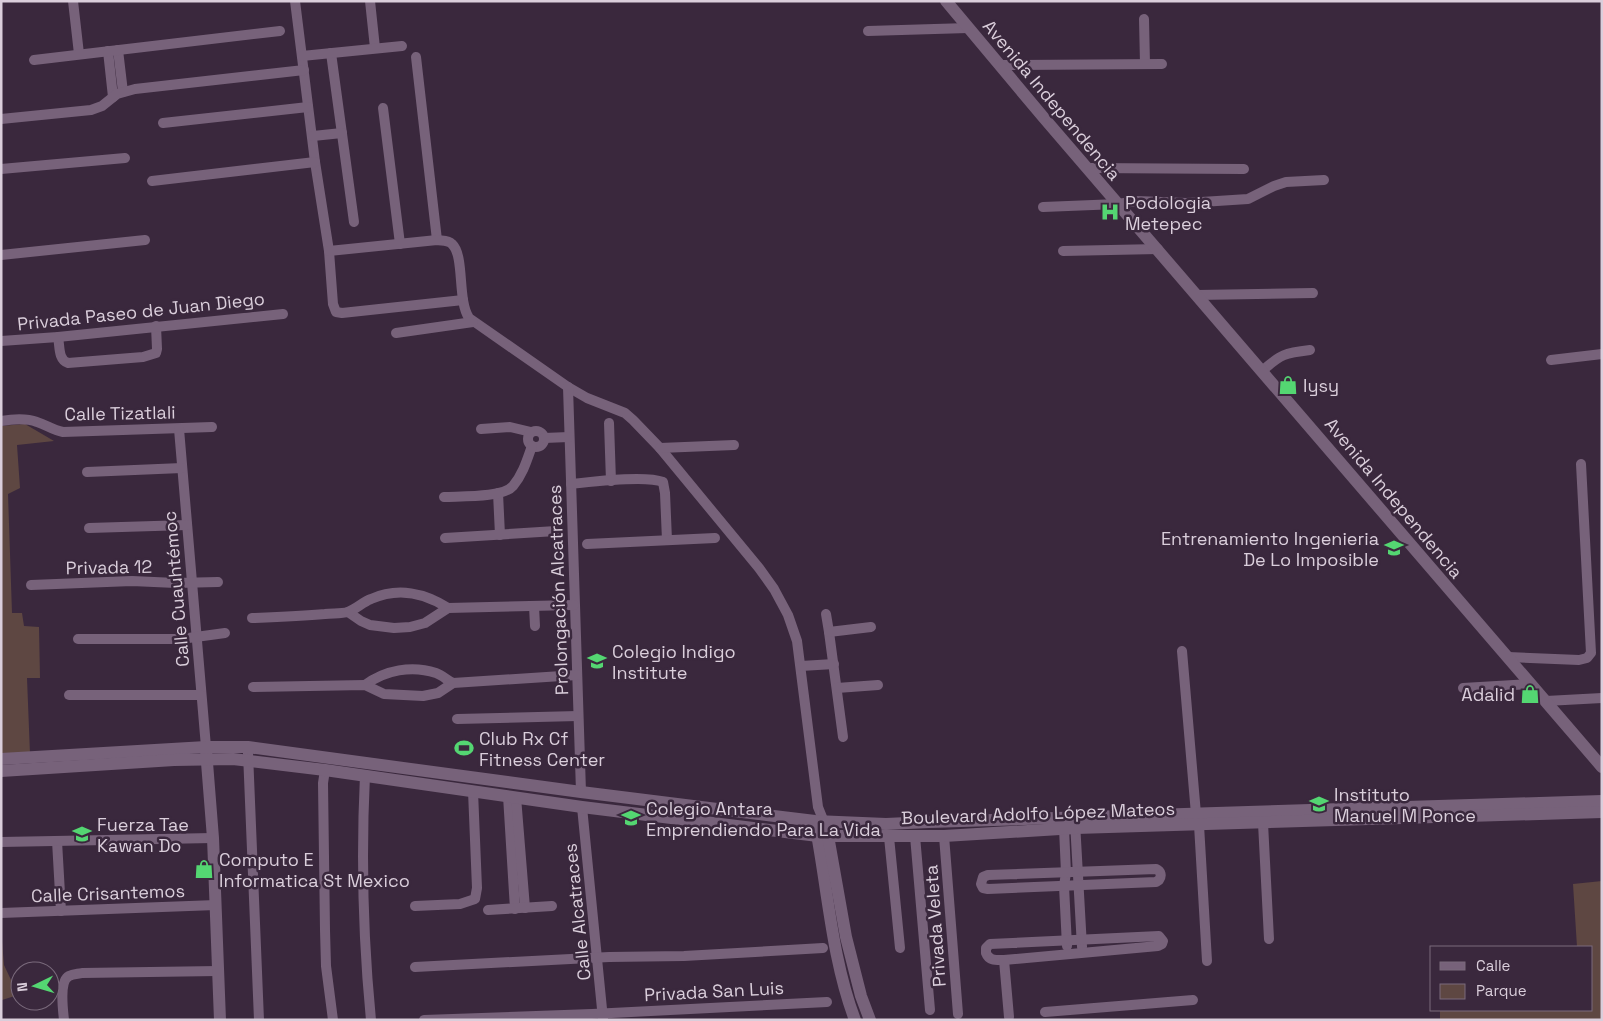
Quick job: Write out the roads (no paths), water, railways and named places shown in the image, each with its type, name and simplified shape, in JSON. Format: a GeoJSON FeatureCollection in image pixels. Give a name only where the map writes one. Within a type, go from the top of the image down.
{"type":"FeatureCollection","features":[{"type":"Feature","properties":{"kind":"street"},"geometry":{"type":"LineString","coordinates":[[73,1],[79,54]]}},
{"type":"Feature","properties":{"kind":"street"},"geometry":{"type":"LineString","coordinates":[[295,1],[315,162],[329,250],[333,304],[336,312],[342,313],[463,300]]}},
{"type":"Feature","properties":{"kind":"street"},"geometry":{"type":"LineString","coordinates":[[370,1],[375,48]]}},
{"type":"Feature","properties":{"kind":"street","name":"Avenida Independencia"},"geometry":{"type":"LineString","coordinates":[[946,1],[1118,204],[1602,766]]}},
{"type":"Feature","properties":{"kind":"street"},"geometry":{"type":"LineString","coordinates":[[1144,19],[1145,64]]}},
{"type":"Feature","properties":{"kind":"street"},"geometry":{"type":"LineString","coordinates":[[868,31],[968,28]]}},
{"type":"Feature","properties":{"kind":"street"},"geometry":{"type":"LineString","coordinates":[[34,60],[280,31]]}},
{"type":"Feature","properties":{"kind":"street"},"geometry":{"type":"LineString","coordinates":[[302,56],[402,46]]}},
{"type":"Feature","properties":{"kind":"street"},"geometry":{"type":"LineString","coordinates":[[113,51],[123,92]]}},
{"type":"Feature","properties":{"kind":"street"},"geometry":{"type":"LineString","coordinates":[[113,51],[113,96]]}},
{"type":"Feature","properties":{"kind":"street"},"geometry":{"type":"LineString","coordinates":[[331,53],[354,222]]}},
{"type":"Feature","properties":{"kind":"street"},"geometry":{"type":"LineString","coordinates":[[416,56],[437,240]]}},
{"type":"Feature","properties":{"kind":"street"},"geometry":{"type":"LineString","coordinates":[[1000,65],[1162,64]]}},
{"type":"Feature","properties":{"kind":"street"},"geometry":{"type":"LineString","coordinates":[[1,119],[91,110],[102,106],[113,96],[123,92],[304,70]]}},
{"type":"Feature","properties":{"kind":"street"},"geometry":{"type":"LineString","coordinates":[[163,123],[308,107]]}},
{"type":"Feature","properties":{"kind":"street"},"geometry":{"type":"LineString","coordinates":[[383,108],[400,244]]}},
{"type":"Feature","properties":{"kind":"street"},"geometry":{"type":"LineString","coordinates":[[312,136],[342,133]]}},
{"type":"Feature","properties":{"kind":"street"},"geometry":{"type":"LineString","coordinates":[[1,169],[125,158]]}},
{"type":"Feature","properties":{"kind":"street"},"geometry":{"type":"LineString","coordinates":[[152,181],[315,162]]}},
{"type":"Feature","properties":{"kind":"street"},"geometry":{"type":"LineString","coordinates":[[1088,168],[1244,169]]}},
{"type":"Feature","properties":{"kind":"street"},"geometry":{"type":"LineString","coordinates":[[1043,207],[1118,204],[1137,200],[1186,203],[1248,199],[1286,182],[1324,180]]}},
{"type":"Feature","properties":{"kind":"street"},"geometry":{"type":"LineString","coordinates":[[1,255],[145,240]]}},
{"type":"Feature","properties":{"kind":"street"},"geometry":{"type":"LineString","coordinates":[[329,250],[437,240],[452,243],[459,262],[466,313],[474,322],[568,387],[587,398],[625,413],[633,420],[660,448],[759,568],[774,589],[791,623],[797,640],[820,822],[846,937],[861,996],[870,1020]]}},
{"type":"Feature","properties":{"kind":"street"},"geometry":{"type":"LineString","coordinates":[[1063,251],[1158,250]]}},
{"type":"Feature","properties":{"kind":"street"},"geometry":{"type":"LineString","coordinates":[[1197,295],[1312,293]]}},
{"type":"Feature","properties":{"kind":"street","name":"Privada Paseo de Juan Diego"},"geometry":{"type":"LineString","coordinates":[[1,341],[283,314]]}},
{"type":"Feature","properties":{"kind":"street"},"geometry":{"type":"LineString","coordinates":[[396,333],[474,322]]}},
{"type":"Feature","properties":{"kind":"street"},"geometry":{"type":"LineString","coordinates":[[58,337],[62,359],[68,363],[143,357],[156,353],[156,326]]}},
{"type":"Feature","properties":{"kind":"street"},"geometry":{"type":"LineString","coordinates":[[1262,371],[1286,353],[1310,350]]}},
{"type":"Feature","properties":{"kind":"street"},"geometry":{"type":"LineString","coordinates":[[1551,360],[1602,354]]}},
{"type":"Feature","properties":{"kind":"street","name":"Prolongación Alcatraces"},"geometry":{"type":"LineString","coordinates":[[568,387],[581,792]]}},
{"type":"Feature","properties":{"kind":"street","name":"Calle Tizatlali"},"geometry":{"type":"LineString","coordinates":[[1,420],[30,420],[52,430],[63,432],[212,427]]}},
{"type":"Feature","properties":{"kind":"street"},"geometry":{"type":"LineString","coordinates":[[609,423],[611,481]]}},
{"type":"Feature","properties":{"kind":"street"},"geometry":{"type":"LineString","coordinates":[[481,429],[510,427],[540,432],[544,438],[542,445],[532,446],[528,440],[531,432]]}},
{"type":"Feature","properties":{"kind":"street","name":"Calle Cuauhtémoc"},"geometry":{"type":"LineString","coordinates":[[180,428],[206,753]]}},
{"type":"Feature","properties":{"kind":"street"},"geometry":{"type":"LineString","coordinates":[[544,438],[569,437]]}},
{"type":"Feature","properties":{"kind":"street"},"geometry":{"type":"LineString","coordinates":[[660,448],[734,445]]}},
{"type":"Feature","properties":{"kind":"street"},"geometry":{"type":"LineString","coordinates":[[444,497],[507,491],[521,474],[532,446]]}},
{"type":"Feature","properties":{"kind":"street"},"geometry":{"type":"LineString","coordinates":[[1508,657],[1579,660],[1587,658],[1591,652],[1581,464]]}},
{"type":"Feature","properties":{"kind":"street"},"geometry":{"type":"LineString","coordinates":[[87,472],[182,468]]}},
{"type":"Feature","properties":{"kind":"street"},"geometry":{"type":"LineString","coordinates":[[571,484],[650,480],[662,482],[665,493],[667,540]]}},
{"type":"Feature","properties":{"kind":"street"},"geometry":{"type":"LineString","coordinates":[[498,493],[500,535]]}},
{"type":"Feature","properties":{"kind":"street"},"geometry":{"type":"LineString","coordinates":[[89,528],[187,525]]}},
{"type":"Feature","properties":{"kind":"street"},"geometry":{"type":"LineString","coordinates":[[445,538],[556,532]]}},
{"type":"Feature","properties":{"kind":"street"},"geometry":{"type":"LineString","coordinates":[[587,544],[715,538]]}},
{"type":"Feature","properties":{"kind":"street","name":"Privada 12"},"geometry":{"type":"LineString","coordinates":[[31,585],[132,581],[218,582]]}},
{"type":"Feature","properties":{"kind":"street"},"geometry":{"type":"LineString","coordinates":[[252,618],[348,612],[383,594],[395,593],[423,595],[434,599],[448,608]]}},
{"type":"Feature","properties":{"kind":"street"},"geometry":{"type":"LineString","coordinates":[[348,612],[370,625],[394,628],[410,627],[425,623],[448,608],[574,605]]}},
{"type":"Feature","properties":{"kind":"street"},"geometry":{"type":"LineString","coordinates":[[534,606],[535,626]]}},
{"type":"Feature","properties":{"kind":"street"},"geometry":{"type":"LineString","coordinates":[[826,614],[843,737]]}},
{"type":"Feature","properties":{"kind":"street"},"geometry":{"type":"LineString","coordinates":[[829,632],[872,627]]}},
{"type":"Feature","properties":{"kind":"street"},"geometry":{"type":"LineString","coordinates":[[78,639],[162,639],[225,633]]}},
{"type":"Feature","properties":{"kind":"street"},"geometry":{"type":"LineString","coordinates":[[1182,651],[1198,819],[1208,961]]}},
{"type":"Feature","properties":{"kind":"street"},"geometry":{"type":"LineString","coordinates":[[801,666],[834,664]]}},
{"type":"Feature","properties":{"kind":"street"},"geometry":{"type":"LineString","coordinates":[[365,685],[376,677],[388,672],[404,670],[424,670],[438,674],[453,683]]}},
{"type":"Feature","properties":{"kind":"street"},"geometry":{"type":"LineString","coordinates":[[253,687],[365,685],[384,694],[423,696],[438,692],[453,683],[577,675]]}},
{"type":"Feature","properties":{"kind":"street"},"geometry":{"type":"LineString","coordinates":[[1463,688],[1530,684]]}},
{"type":"Feature","properties":{"kind":"street"},"geometry":{"type":"LineString","coordinates":[[837,688],[878,685]]}},
{"type":"Feature","properties":{"kind":"street"},"geometry":{"type":"LineString","coordinates":[[69,695],[200,695]]}},
{"type":"Feature","properties":{"kind":"street"},"geometry":{"type":"LineString","coordinates":[[1546,702],[1602,698]]}},
{"type":"Feature","properties":{"kind":"street"},"geometry":{"type":"LineString","coordinates":[[457,719],[578,716]]}},
{"type":"Feature","properties":{"kind":"street"},"geometry":{"type":"LineString","coordinates":[[248,746],[258,1020]]}},
{"type":"Feature","properties":{"kind":"street","name":"Boulevard Adolfo López Mateos"},"geometry":{"type":"LineString","coordinates":[[1,771],[206,753],[248,746],[581,792],[820,822],[1072,825]]}},
{"type":"Feature","properties":{"kind":"street"},"geometry":{"type":"LineString","coordinates":[[206,753],[213,838],[220,1020]]}},
{"type":"Feature","properties":{"kind":"street","name":"Boulevard Adolfo López Mateos"},"geometry":{"type":"LineString","coordinates":[[1,759],[206,753],[582,807],[823,836],[944,836],[1072,825],[1602,801]]}},
{"type":"Feature","properties":{"kind":"street"},"geometry":{"type":"LineString","coordinates":[[325,770],[323,783],[326,966],[333,1020]]}},
{"type":"Feature","properties":{"kind":"street"},"geometry":{"type":"LineString","coordinates":[[365,775],[363,908],[371,1020]]}},
{"type":"Feature","properties":{"kind":"street"},"geometry":{"type":"LineString","coordinates":[[415,906],[460,904],[471,902],[475,899],[477,888],[473,791]]}},
{"type":"Feature","properties":{"kind":"street"},"geometry":{"type":"LineString","coordinates":[[512,797],[520,908]]}},
{"type":"Feature","properties":{"kind":"street","name":"Calle Alcatraces"},"geometry":{"type":"LineString","coordinates":[[582,807],[603,1017]]}},
{"type":"Feature","properties":{"kind":"street","name":"Boulevard Adolfo López Mateos"},"geometry":{"type":"LineString","coordinates":[[1198,819],[1263,823],[1602,812]]}},
{"type":"Feature","properties":{"kind":"street"},"geometry":{"type":"LineString","coordinates":[[1263,823],[1269,939]]}},
{"type":"Feature","properties":{"kind":"street"},"geometry":{"type":"LineString","coordinates":[[1072,825],[1078,872],[1082,953]]}},
{"type":"Feature","properties":{"kind":"street"},"geometry":{"type":"LineString","coordinates":[[1067,954],[1064,886],[1072,825]]}},
{"type":"Feature","properties":{"kind":"street"},"geometry":{"type":"LineString","coordinates":[[823,836],[836,952],[855,1020]]}},
{"type":"Feature","properties":{"kind":"street"},"geometry":{"type":"LineString","coordinates":[[916,836],[930,1010]]}},
{"type":"Feature","properties":{"kind":"street","name":"Privada Veleta"},"geometry":{"type":"LineString","coordinates":[[944,836],[958,1014]]}},
{"type":"Feature","properties":{"kind":"street"},"geometry":{"type":"LineString","coordinates":[[889,837],[900,948]]}},
{"type":"Feature","properties":{"kind":"street"},"geometry":{"type":"LineString","coordinates":[[1,842],[213,838]]}},
{"type":"Feature","properties":{"kind":"street"},"geometry":{"type":"LineString","coordinates":[[57,841],[61,911]]}},
{"type":"Feature","properties":{"kind":"street"},"geometry":{"type":"LineString","coordinates":[[1156,869],[1161,875],[1156,882],[1078,886],[988,890],[983,888],[981,884],[982,878],[986,876],[1078,872],[1156,869]]}},
{"type":"Feature","properties":{"kind":"street","name":"Calle Crisantemos"},"geometry":{"type":"LineString","coordinates":[[1,913],[216,905]]}},
{"type":"Feature","properties":{"kind":"street"},"geometry":{"type":"LineString","coordinates":[[488,910],[552,906]]}},
{"type":"Feature","properties":{"kind":"street"},"geometry":{"type":"LineString","coordinates":[[1159,936],[1163,941],[1158,946],[1004,960],[989,958],[985,950],[990,944],[1081,940],[1159,936]]}},
{"type":"Feature","properties":{"kind":"street"},"geometry":{"type":"LineString","coordinates":[[414,967],[684,956],[823,948]]}},
{"type":"Feature","properties":{"kind":"street"},"geometry":{"type":"LineString","coordinates":[[1004,960],[1009,1017]]}},
{"type":"Feature","properties":{"kind":"street"},"geometry":{"type":"LineString","coordinates":[[64,1020],[63,987],[68,976],[82,973],[218,971]]}},
{"type":"Feature","properties":{"kind":"street"},"geometry":{"type":"LineString","coordinates":[[848,1000],[861,996]]}},
{"type":"Feature","properties":{"kind":"street"},"geometry":{"type":"LineString","coordinates":[[1058,1015],[1193,1000]]}},
{"type":"Feature","properties":{"kind":"street","name":"Privada San Luis"},"geometry":{"type":"LineString","coordinates":[[603,1017],[827,1002]]}},
{"type":"Feature","properties":{"kind":"street"},"geometry":{"type":"LineString","coordinates":[[424,1020],[603,1017]]}},
{"type":"Feature","properties":{"kind":"place","name":"Podologia Metepec"},"geometry":{"type":"Point","coordinates":[1110,212]}},
{"type":"Feature","properties":{"kind":"place","name":"Iysy"},"geometry":{"type":"Point","coordinates":[1288,385]}},
{"type":"Feature","properties":{"kind":"place","name":"Entrenamiento Ingenieria De Lo Imposible"},"geometry":{"type":"Point","coordinates":[1394,548]}},
{"type":"Feature","properties":{"kind":"place","name":"Colegio Indigo Institute"},"geometry":{"type":"Point","coordinates":[597,661]}},
{"type":"Feature","properties":{"kind":"place","name":"Adalid"},"geometry":{"type":"Point","coordinates":[1530,694]}},
{"type":"Feature","properties":{"kind":"place","name":"Club Rx Cf Fitness Center"},"geometry":{"type":"Point","coordinates":[464,748]}},
{"type":"Feature","properties":{"kind":"place","name":"Instituto Manuel M Ponce"},"geometry":{"type":"Point","coordinates":[1319,804]}},
{"type":"Feature","properties":{"kind":"place","name":"Colegio Antara Emprendiendo Para La Vida"},"geometry":{"type":"Point","coordinates":[631,818]}},
{"type":"Feature","properties":{"kind":"place","name":"Fuerza Tae Kawan Do"},"geometry":{"type":"Point","coordinates":[82,834]}},
{"type":"Feature","properties":{"kind":"place","name":"Computo E Informatica St Mexico"},"geometry":{"type":"Point","coordinates":[204,869]}}]}
